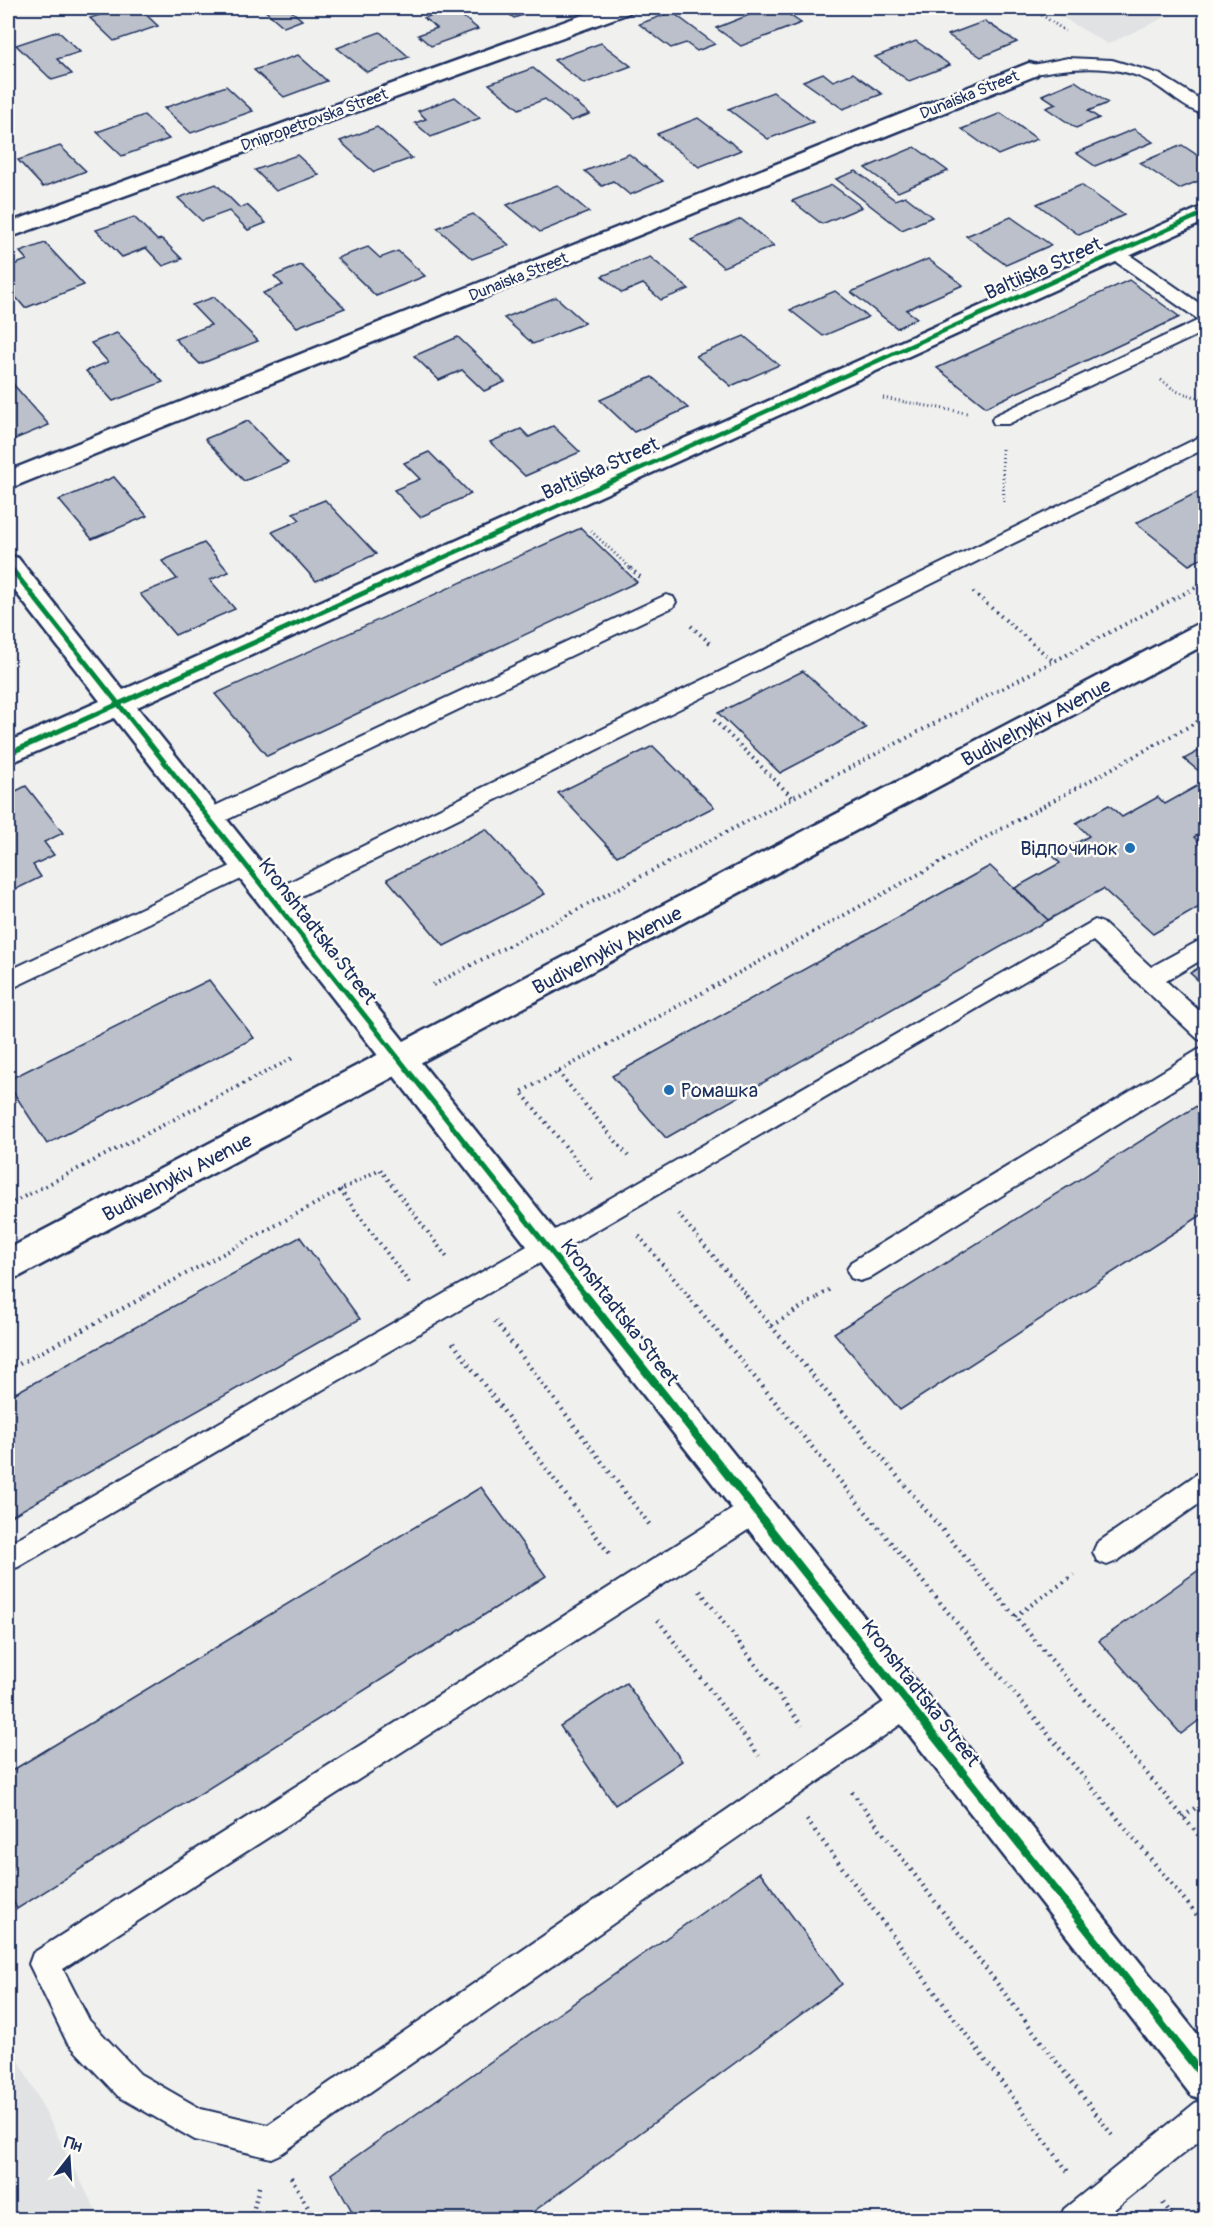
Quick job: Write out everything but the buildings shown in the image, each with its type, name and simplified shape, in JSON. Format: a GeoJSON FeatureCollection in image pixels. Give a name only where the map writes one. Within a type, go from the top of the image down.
{"type":"FeatureCollection","features":[{"type":"Feature","properties":{"kind":"street","name":"Dnipropetrovska Street"},"geometry":{"type":"LineString","coordinates":[[8,231],[621,8]]}},
{"type":"Feature","properties":{"kind":"street","name":"Dunaiska Street"},"geometry":{"type":"LineString","coordinates":[[8,481],[1029,70]]}},
{"type":"Feature","properties":{"kind":"street","name":"Baltiiska Street"},"geometry":{"type":"LineString","coordinates":[[8,754],[1206,212]]}},
{"type":"Feature","properties":{"kind":"street","name":"Kronshtadtska Street"},"geometry":{"type":"LineString","coordinates":[[8,564],[1206,2080]]}},
{"type":"Feature","properties":{"kind":"street","name":"Budivelnykiv Avenue"},"geometry":{"type":"LineString","coordinates":[[8,1266],[1206,632]]}},
{"type":"Feature","properties":{"kind":"lane"},"geometry":{"type":"LineString","coordinates":[[1029,70],[1068,63],[1112,65],[1153,76],[1206,110]]}},
{"type":"Feature","properties":{"kind":"lane"},"geometry":{"type":"LineString","coordinates":[[1115,253],[1206,317]]}},
{"type":"Feature","properties":{"kind":"lane"},"geometry":{"type":"LineString","coordinates":[[1002,420],[1206,324]]}},
{"type":"Feature","properties":{"kind":"lane"},"geometry":{"type":"LineString","coordinates":[[273,900],[1206,440]]}},
{"type":"Feature","properties":{"kind":"lane"},"geometry":{"type":"LineString","coordinates":[[208,819],[666,602]]}},
{"type":"Feature","properties":{"kind":"lane"},"geometry":{"type":"LineString","coordinates":[[8,981],[246,867]]}},
{"type":"Feature","properties":{"kind":"lane"},"geometry":{"type":"LineString","coordinates":[[8,1558],[1095,929],[1206,1032]]}},
{"type":"Feature","properties":{"kind":"lane"},"geometry":{"type":"LineString","coordinates":[[1149,980],[1206,946]]}},
{"type":"Feature","properties":{"kind":"lane"},"geometry":{"type":"LineString","coordinates":[[860,1270],[1206,1058]]}},
{"type":"Feature","properties":{"kind":"lane"},"geometry":{"type":"LineString","coordinates":[[1107,1552],[1206,1483]]}},
{"type":"Feature","properties":{"kind":"lane"},"geometry":{"type":"LineString","coordinates":[[755,1510],[44,1964],[78,2031],[129,2085],[195,2124],[271,2142],[907,1702]]}},
{"type":"Feature","properties":{"kind":"lane"},"geometry":{"type":"LineString","coordinates":[[1084,2212],[1206,2114]]}},
{"type":"Feature","properties":{"kind":"path"},"geometry":{"type":"LineString","coordinates":[[820,387],[1002,420],[1005,539]]}},
{"type":"Feature","properties":{"kind":"path"},"geometry":{"type":"LineString","coordinates":[[946,568],[1053,661]]}},
{"type":"Feature","properties":{"kind":"path"},"geometry":{"type":"LineString","coordinates":[[433,985],[1206,582]]}},
{"type":"Feature","properties":{"kind":"path"},"geometry":{"type":"LineString","coordinates":[[688,695],[792,797]]}},
{"type":"Feature","properties":{"kind":"path"},"geometry":{"type":"LineString","coordinates":[[1206,717],[521,1092],[1206,1926]]}},
{"type":"Feature","properties":{"kind":"path"},"geometry":{"type":"LineString","coordinates":[[8,1204],[295,1057]]}},
{"type":"Feature","properties":{"kind":"path"},"geometry":{"type":"LineString","coordinates":[[558,1072],[1206,1844]]}},
{"type":"Feature","properties":{"kind":"path"},"geometry":{"type":"LineString","coordinates":[[8,1370],[380,1169],[1176,2220]]}},
{"type":"Feature","properties":{"kind":"path"},"geometry":{"type":"LineString","coordinates":[[340,1190],[783,1788],[1084,2212]]}},
{"type":"Feature","properties":{"kind":"path"},"geometry":{"type":"LineString","coordinates":[[771,1326],[860,1270]]}},
{"type":"Feature","properties":{"kind":"path"},"geometry":{"type":"LineString","coordinates":[[1015,1616],[1107,1552]]}},
{"type":"Feature","properties":{"kind":"path"},"geometry":{"type":"LineString","coordinates":[[1183,1817],[1206,1800]]}},
{"type":"Feature","properties":{"kind":"shaded area"},"geometry":{"type":"Polygon","coordinates":[[[1046,8],[1185,8],[1108,44],[1046,8]]]}},
{"type":"Feature","properties":{"kind":"shaded area"},"geometry":{"type":"Polygon","coordinates":[[[8,2039],[100,2219],[8,2219],[8,2039]]]}},
{"type":"Feature","properties":{"kind":"cycle path"},"geometry":{"type":"LineString","coordinates":[[8,754],[1206,212]]}},
{"type":"Feature","properties":{"kind":"cycle path"},"geometry":{"type":"LineString","coordinates":[[8,564],[1206,2080]]}},
{"type":"Feature","properties":{"kind":"place","name":"Відпочинок"},"geometry":{"type":"Point","coordinates":[1130,848]}},
{"type":"Feature","properties":{"kind":"place","name":"Ромашка"},"geometry":{"type":"Point","coordinates":[669,1090]}}]}
